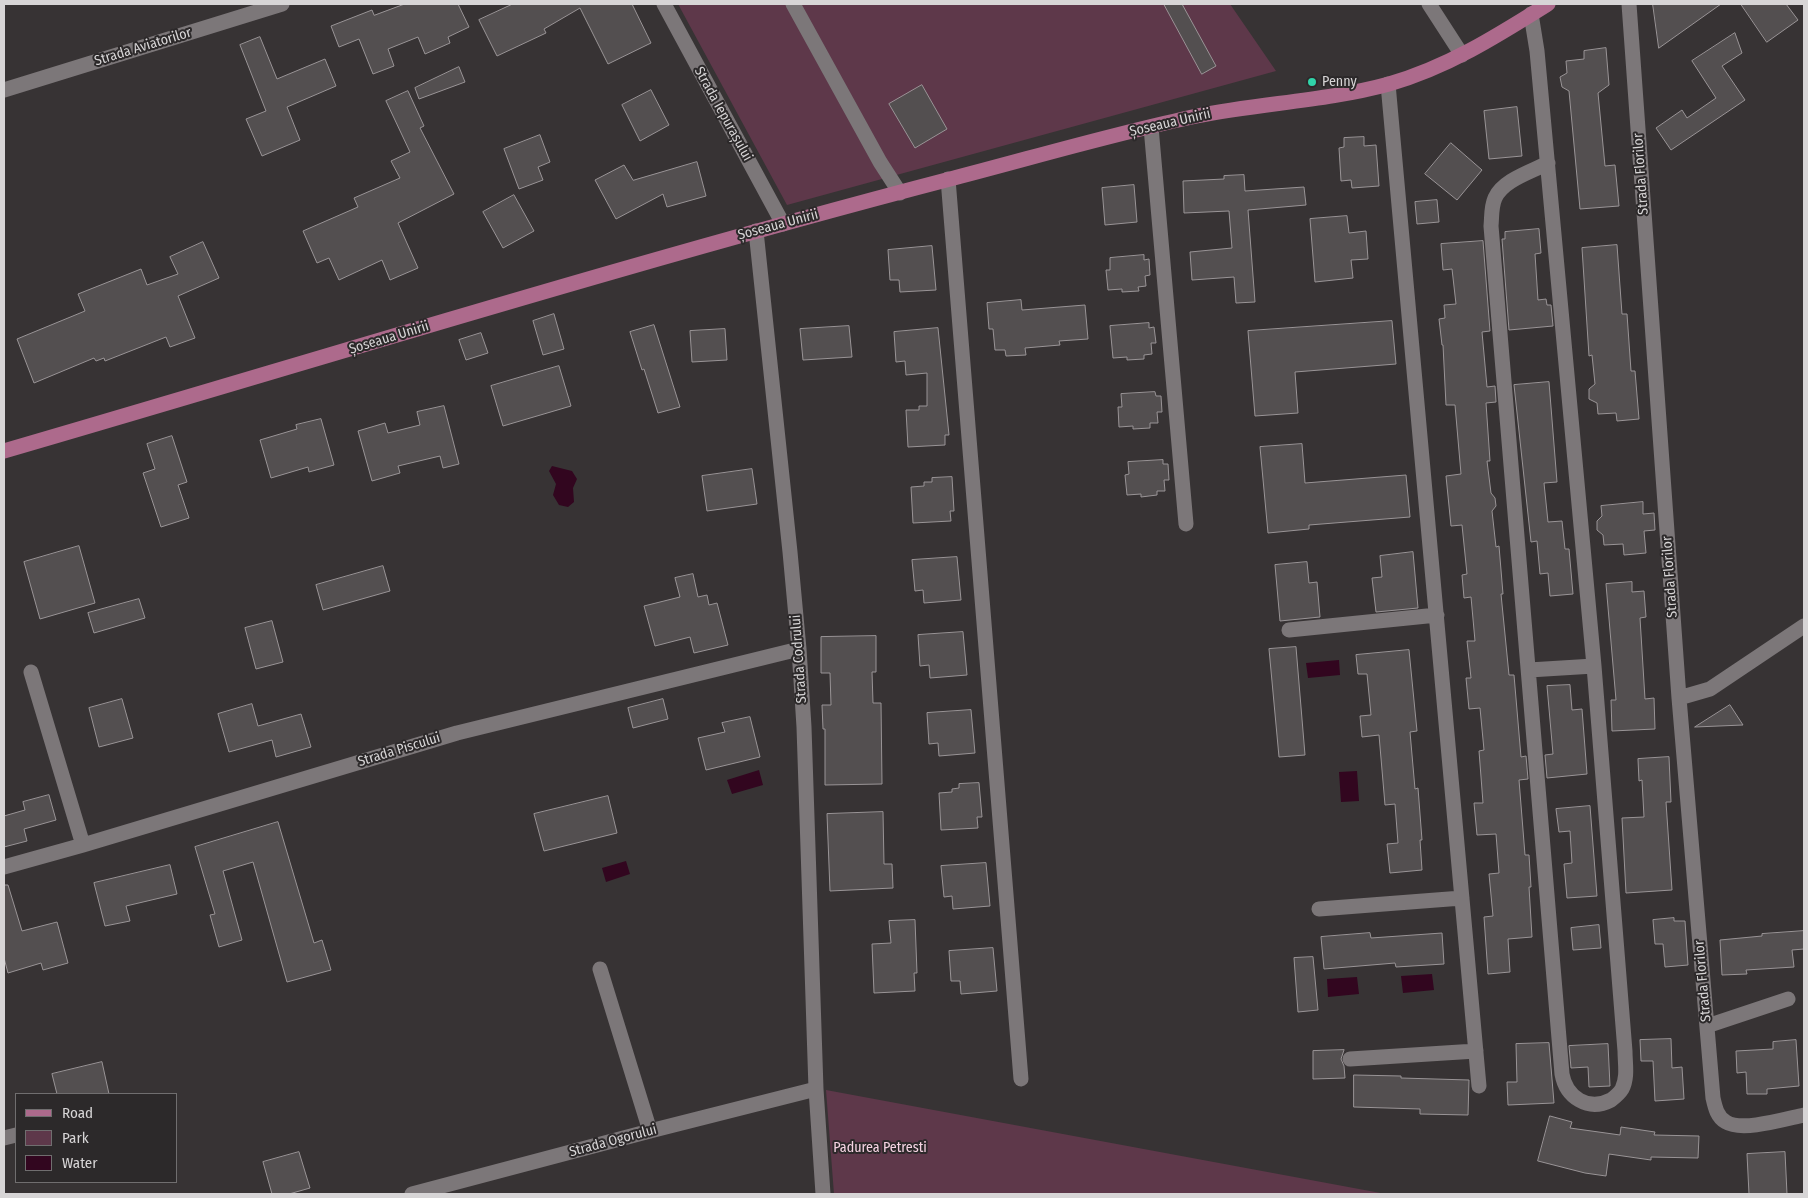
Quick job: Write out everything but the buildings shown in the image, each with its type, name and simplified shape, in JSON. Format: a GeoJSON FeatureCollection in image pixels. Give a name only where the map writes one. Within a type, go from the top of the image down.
{"type":"FeatureCollection","features":[{"type":"Feature","properties":{"kind":"main road","name":"Șoseaua Unirii"},"geometry":{"type":"LineString","coordinates":[[4,451],[756,231],[948,180],[1198,116],[1332,96],[1388,84],[1429,70],[1462,55],[1548,4]]}},
{"type":"Feature","properties":{"kind":"street","name":"Strada Aviatorilor"},"geometry":{"type":"LineString","coordinates":[[4,90],[282,4]]}},
{"type":"Feature","properties":{"kind":"street","name":"Strada Iepurașului"},"geometry":{"type":"LineString","coordinates":[[664,4],[783,224]]}},
{"type":"Feature","properties":{"kind":"street"},"geometry":{"type":"LineString","coordinates":[[793,4],[880,162],[900,193]]}},
{"type":"Feature","properties":{"kind":"street"},"geometry":{"type":"LineString","coordinates":[[1429,4],[1462,55]]}},
{"type":"Feature","properties":{"kind":"street","name":"Strada Florilor"},"geometry":{"type":"LineString","coordinates":[[1629,4],[1679,698],[1713,1098],[1718,1114],[1726,1122],[1739,1126],[1804,1115]]}},
{"type":"Feature","properties":{"kind":"street"},"geometry":{"type":"LineString","coordinates":[[1531,14],[1537,51],[1548,163],[1594,666],[1624,1041],[1626,1078],[1621,1091],[1616,1097],[1604,1104],[1588,1104],[1576,1099],[1564,1083],[1491,226],[1492,208],[1495,197],[1500,190],[1508,183],[1548,163]]}},
{"type":"Feature","properties":{"kind":"street"},"geometry":{"type":"LineString","coordinates":[[1388,84],[1479,1086]]}},
{"type":"Feature","properties":{"kind":"street"},"geometry":{"type":"LineString","coordinates":[[1151,127],[1186,524]]}},
{"type":"Feature","properties":{"kind":"street"},"geometry":{"type":"LineString","coordinates":[[948,180],[1021,1079]]}},
{"type":"Feature","properties":{"kind":"street","name":"Strada Codrului"},"geometry":{"type":"LineString","coordinates":[[756,231],[799,649],[804,727],[816,1089],[823,1194]]}},
{"type":"Feature","properties":{"kind":"street"},"geometry":{"type":"LineString","coordinates":[[1289,630],[1437,615]]}},
{"type":"Feature","properties":{"kind":"street"},"geometry":{"type":"LineString","coordinates":[[1679,698],[1710,689],[1804,626]]}},
{"type":"Feature","properties":{"kind":"street","name":"Strada Piscului"},"geometry":{"type":"LineString","coordinates":[[4,867],[458,733],[799,649]]}},
{"type":"Feature","properties":{"kind":"street"},"geometry":{"type":"LineString","coordinates":[[1528,670],[1594,666]]}},
{"type":"Feature","properties":{"kind":"street"},"geometry":{"type":"LineString","coordinates":[[31,672],[83,845]]}},
{"type":"Feature","properties":{"kind":"street"},"geometry":{"type":"LineString","coordinates":[[1318,909],[1462,898]]}},
{"type":"Feature","properties":{"kind":"street"},"geometry":{"type":"LineString","coordinates":[[600,969],[650,1131]]}},
{"type":"Feature","properties":{"kind":"street"},"geometry":{"type":"LineString","coordinates":[[1707,1026],[1788,999]]}},
{"type":"Feature","properties":{"kind":"street"},"geometry":{"type":"LineString","coordinates":[[1350,1059],[1476,1051]]}},
{"type":"Feature","properties":{"kind":"street","name":"Strada Ogorului"},"geometry":{"type":"LineString","coordinates":[[412,1194],[816,1089]]}},
{"type":"Feature","properties":{"kind":"green space"},"geometry":{"type":"Polygon","coordinates":[[[678,4],[1230,4],[1276,71],[787,205],[678,4]]]}},
{"type":"Feature","properties":{"kind":"green space","name":"Padurea Petresti"},"geometry":{"type":"Polygon","coordinates":[[[826,1090],[1386,1194],[834,1194],[826,1090]]]}},
{"type":"Feature","properties":{"kind":"water"},"geometry":{"type":"Polygon","coordinates":[[[552,466],[572,471],[577,479],[573,488],[574,502],[568,507],[559,505],[553,495],[556,484],[549,471],[552,466]]]}},
{"type":"Feature","properties":{"kind":"water"},"geometry":{"type":"Polygon","coordinates":[[[1339,660],[1340,675],[1308,678],[1306,663],[1339,660]]]}},
{"type":"Feature","properties":{"kind":"water"},"geometry":{"type":"Polygon","coordinates":[[[759,770],[763,785],[732,794],[727,780],[759,770]]]}},
{"type":"Feature","properties":{"kind":"water"},"geometry":{"type":"Polygon","coordinates":[[[1357,771],[1359,801],[1341,802],[1339,772],[1357,771]]]}},
{"type":"Feature","properties":{"kind":"water"},"geometry":{"type":"Polygon","coordinates":[[[626,861],[630,874],[606,882],[602,868],[626,861]]]}},
{"type":"Feature","properties":{"kind":"water"},"geometry":{"type":"Polygon","coordinates":[[[1432,974],[1434,990],[1403,993],[1401,976],[1432,974]]]}},
{"type":"Feature","properties":{"kind":"water"},"geometry":{"type":"Polygon","coordinates":[[[1357,977],[1359,994],[1328,997],[1327,979],[1357,977]]]}},
{"type":"Feature","properties":{"kind":"place","name":"Penny"},"geometry":{"type":"Point","coordinates":[1312,82]}}]}
